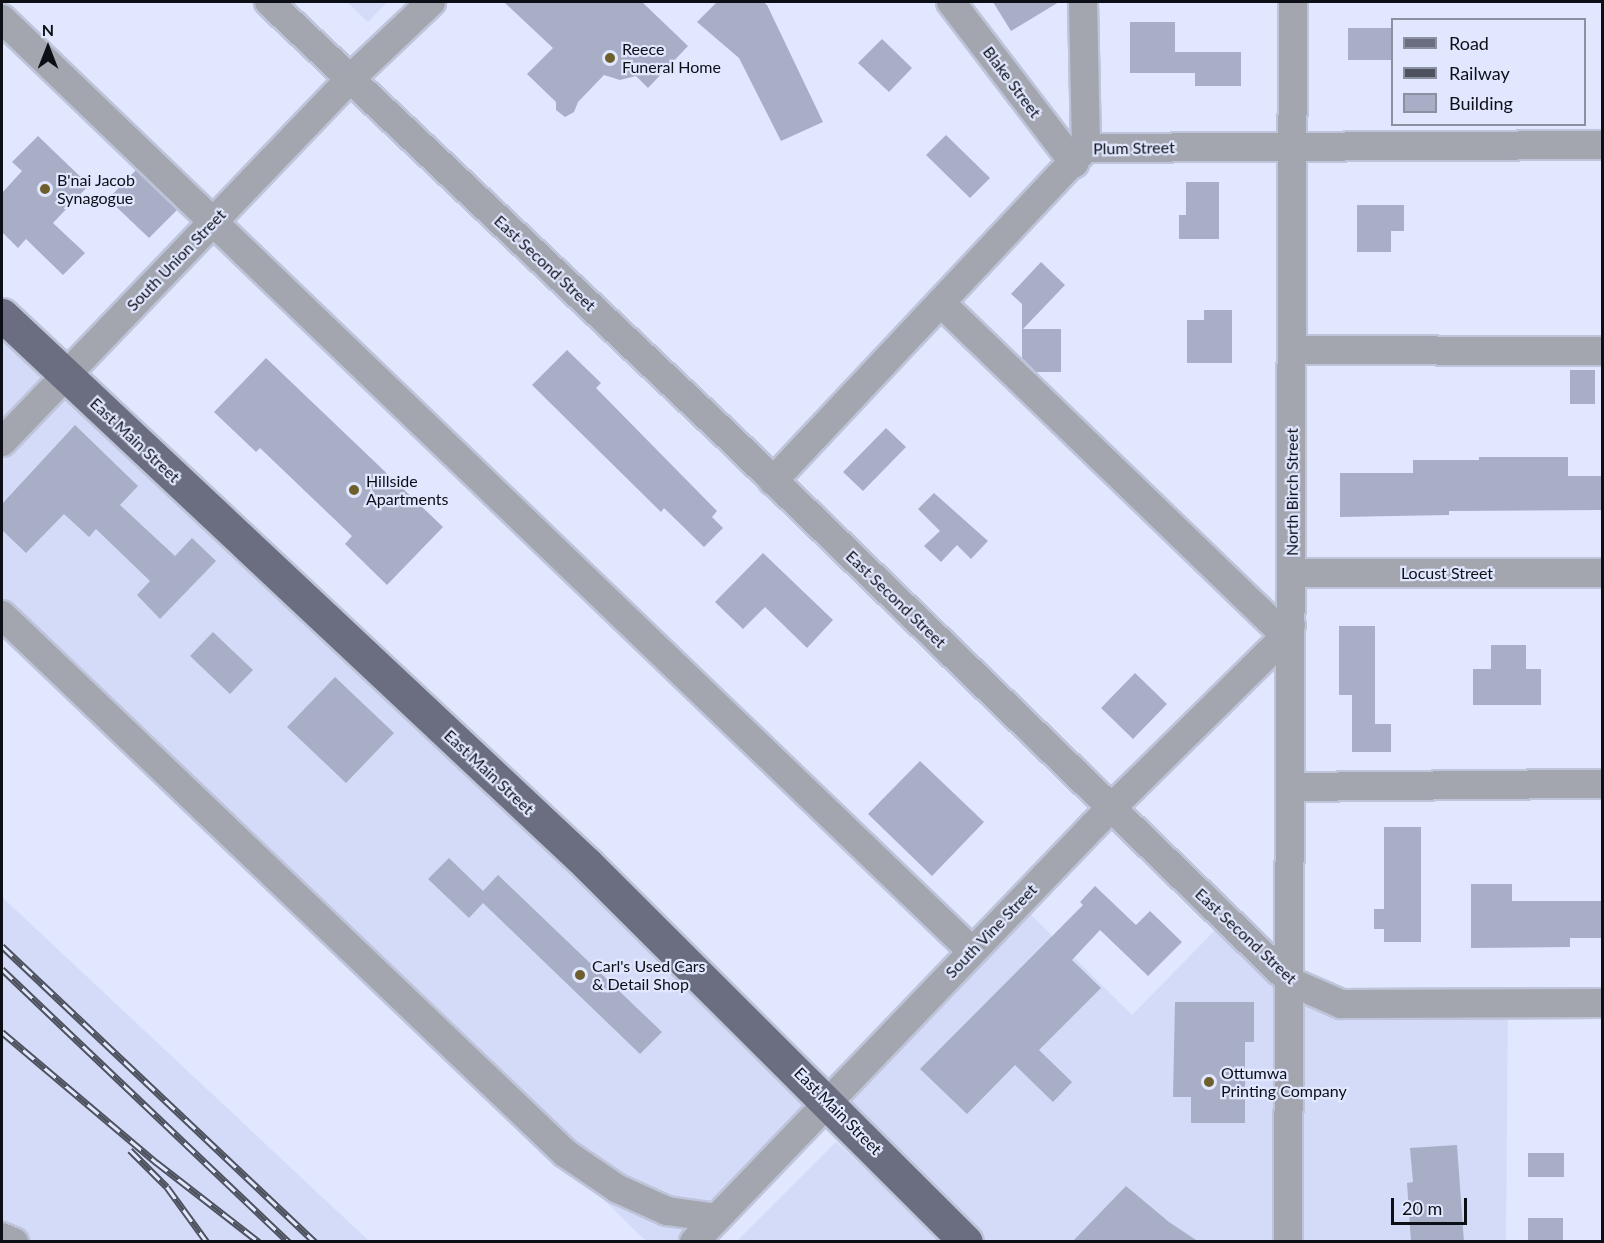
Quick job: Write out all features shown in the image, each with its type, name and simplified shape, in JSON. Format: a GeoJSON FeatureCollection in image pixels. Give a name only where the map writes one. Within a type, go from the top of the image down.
{"type":"FeatureCollection","features":[{"type":"Feature","properties":{"kind":"main road","name":"East Main Street"},"geometry":{"type":"LineString","coordinates":[[2,315],[587,864],[828,1101],[966,1242]]}},
{"type":"Feature","properties":{"kind":"street","name":"East Second Street"},"geometry":{"type":"LineString","coordinates":[[269,2],[773,481],[1291,982],[1341,1004],[1602,1003]]}},
{"type":"Feature","properties":{"kind":"street","name":"South Union Street"},"geometry":{"type":"LineString","coordinates":[[2,442],[350,78],[431,2]]}},
{"type":"Feature","properties":{"kind":"street","name":"Blake Street"},"geometry":{"type":"LineString","coordinates":[[951,2],[1080,155]]}},
{"type":"Feature","properties":{"kind":"street"},"geometry":{"type":"LineString","coordinates":[[1080,155],[1083,2]]}},
{"type":"Feature","properties":{"kind":"street","name":"North Birch Street"},"geometry":{"type":"LineString","coordinates":[[1288,1242],[1291,982],[1289,630],[1292,573],[1293,2]]}},
{"type":"Feature","properties":{"kind":"street"},"geometry":{"type":"LineString","coordinates":[[2,18],[972,951]]}},
{"type":"Feature","properties":{"kind":"street","name":"Plum Street"},"geometry":{"type":"LineString","coordinates":[[773,481],[1080,155],[1292,146],[1602,145]]}},
{"type":"Feature","properties":{"kind":"street"},"geometry":{"type":"LineString","coordinates":[[941,303],[1289,630]]}},
{"type":"Feature","properties":{"kind":"street"},"geometry":{"type":"LineString","coordinates":[[1292,350],[1602,351]]}},
{"type":"Feature","properties":{"kind":"street","name":"Locust Street"},"geometry":{"type":"LineString","coordinates":[[1292,573],[1602,573]]}},
{"type":"Feature","properties":{"kind":"street"},"geometry":{"type":"LineString","coordinates":[[2,615],[565,1153],[618,1189],[667,1211],[716,1218]]}},
{"type":"Feature","properties":{"kind":"street","name":"South Vine Street"},"geometry":{"type":"LineString","coordinates":[[694,1242],[1111,807],[1289,630]]}},
{"type":"Feature","properties":{"kind":"street"},"geometry":{"type":"LineString","coordinates":[[1291,787],[1602,784]]}},
{"type":"Feature","properties":{"kind":"street"},"geometry":{"type":"LineString","coordinates":[[2,1237],[14,1242]]}},
{"type":"Feature","properties":{"kind":"shaded area"},"geometry":{"type":"Polygon","coordinates":[[[347,2],[387,2],[368,22],[347,2]]]}},
{"type":"Feature","properties":{"kind":"shaded area"},"geometry":{"type":"Polygon","coordinates":[[[2,315],[828,1101],[694,1241],[646,1241],[2,616],[2,315]]]}},
{"type":"Feature","properties":{"kind":"shaded area"},"geometry":{"type":"Polygon","coordinates":[[[2,897],[369,1241],[2,1241],[2,897]]]}},
{"type":"Feature","properties":{"kind":"shaded area"},"geometry":{"type":"Polygon","coordinates":[[[1019,903],[1132,1015],[1226,919],[1341,1004],[1508,1004],[1506,1241],[966,1241],[828,1101],[1019,903]]]}},
{"type":"Feature","properties":{"kind":"shaded area"},"geometry":{"type":"Polygon","coordinates":[[[836,1142],[942,1241],[737,1241],[836,1142]]]}},
{"type":"Feature","properties":{"kind":"building","name":"Reece Funeral Home"},"geometry":{"type":"Polygon","coordinates":[[[504,2],[642,2],[688,46],[648,88],[636,76],[620,80],[604,75],[578,102],[574,112],[565,117],[556,110],[556,102],[527,74],[553,48],[504,2]]]}},
{"type":"Feature","properties":{"kind":"building"},"geometry":{"type":"Polygon","coordinates":[[[717,2],[763,2],[767,5],[823,122],[781,141],[739,58],[697,22],[717,2]]]}},
{"type":"Feature","properties":{"kind":"building"},"geometry":{"type":"Polygon","coordinates":[[[993,2],[1059,2],[1011,31],[993,2]]]}},
{"type":"Feature","properties":{"kind":"building"},"geometry":{"type":"Polygon","coordinates":[[[1130,22],[1175,22],[1175,52],[1241,52],[1241,86],[1195,86],[1195,73],[1130,73],[1130,22]]]}},
{"type":"Feature","properties":{"kind":"building"},"geometry":{"type":"Polygon","coordinates":[[[1348,28],[1391,28],[1391,60],[1348,60],[1348,28]]]}},
{"type":"Feature","properties":{"kind":"building"},"geometry":{"type":"Polygon","coordinates":[[[882,39],[912,68],[889,92],[858,63],[882,39]]]}},
{"type":"Feature","properties":{"kind":"building"},"geometry":{"type":"Polygon","coordinates":[[[946,135],[990,178],[970,198],[926,155],[946,135]]]}},
{"type":"Feature","properties":{"kind":"building","name":"B'nai Jacob Synagogue"},"geometry":{"type":"Polygon","coordinates":[[[38,136],[89,185],[53,223],[85,253],[63,275],[26,239],[18,248],[2,232],[2,193],[22,171],[12,162],[38,136]]]}},
{"type":"Feature","properties":{"kind":"building"},"geometry":{"type":"Polygon","coordinates":[[[136,170],[177,210],[149,238],[108,199],[136,170]]]}},
{"type":"Feature","properties":{"kind":"building"},"geometry":{"type":"Polygon","coordinates":[[[1186,182],[1219,182],[1219,239],[1179,239],[1179,215],[1186,215],[1186,182]]]}},
{"type":"Feature","properties":{"kind":"building"},"geometry":{"type":"Polygon","coordinates":[[[1357,205],[1404,205],[1404,231],[1391,231],[1391,252],[1357,252],[1357,205]]]}},
{"type":"Feature","properties":{"kind":"building"},"geometry":{"type":"Polygon","coordinates":[[[1041,262],[1065,285],[1023,329],[1061,329],[1061,372],[1036,372],[1022,358],[1022,304],[1011,294],[1041,262]]]}},
{"type":"Feature","properties":{"kind":"building"},"geometry":{"type":"Polygon","coordinates":[[[1204,310],[1232,310],[1232,363],[1187,363],[1187,320],[1204,320],[1204,310]]]}},
{"type":"Feature","properties":{"kind":"building"},"geometry":{"type":"Polygon","coordinates":[[[567,350],[601,383],[596,388],[717,511],[712,517],[723,528],[704,547],[664,508],[661,512],[532,385],[567,350]]]}},
{"type":"Feature","properties":{"kind":"building","name":"Hillside Apartments"},"geometry":{"type":"Polygon","coordinates":[[[266,358],[443,527],[387,585],[345,544],[352,536],[260,448],[256,452],[214,412],[266,358]]]}},
{"type":"Feature","properties":{"kind":"building"},"geometry":{"type":"Polygon","coordinates":[[[1570,370],[1595,370],[1595,404],[1570,404],[1570,370]]]}},
{"type":"Feature","properties":{"kind":"building"},"geometry":{"type":"Polygon","coordinates":[[[75,425],[138,486],[120,505],[175,556],[192,538],[216,561],[160,619],[137,595],[150,581],[96,529],[89,537],[64,514],[26,553],[2,530],[2,504],[75,425]]]}},
{"type":"Feature","properties":{"kind":"building"},"geometry":{"type":"Polygon","coordinates":[[[886,428],[906,447],[863,491],[843,472],[886,428]]]}},
{"type":"Feature","properties":{"kind":"building"},"geometry":{"type":"Polygon","coordinates":[[[1479,457],[1568,457],[1568,476],[1602,476],[1602,510],[1449,511],[1449,515],[1340,517],[1340,473],[1413,473],[1413,460],[1479,460],[1479,457]]]}},
{"type":"Feature","properties":{"kind":"building"},"geometry":{"type":"Polygon","coordinates":[[[934,493],[988,541],[971,559],[957,545],[941,562],[924,546],[940,531],[918,509],[934,493]]]}},
{"type":"Feature","properties":{"kind":"building"},"geometry":{"type":"Polygon","coordinates":[[[763,553],[833,620],[807,648],[765,607],[743,629],[715,602],[763,553]]]}},
{"type":"Feature","properties":{"kind":"building"},"geometry":{"type":"Polygon","coordinates":[[[1339,626],[1375,626],[1375,724],[1391,724],[1391,752],[1352,752],[1352,695],[1339,695],[1339,626]]]}},
{"type":"Feature","properties":{"kind":"building"},"geometry":{"type":"Polygon","coordinates":[[[213,632],[253,670],[230,694],[190,656],[213,632]]]}},
{"type":"Feature","properties":{"kind":"building"},"geometry":{"type":"Polygon","coordinates":[[[1491,645],[1526,645],[1526,669],[1541,669],[1541,705],[1473,705],[1473,669],[1491,669],[1491,645]]]}},
{"type":"Feature","properties":{"kind":"building"},"geometry":{"type":"Polygon","coordinates":[[[1135,673],[1167,704],[1133,739],[1101,708],[1135,673]]]}},
{"type":"Feature","properties":{"kind":"building"},"geometry":{"type":"Polygon","coordinates":[[[335,677],[394,733],[346,783],[287,727],[335,677]]]}},
{"type":"Feature","properties":{"kind":"building"},"geometry":{"type":"Polygon","coordinates":[[[920,761],[984,822],[932,876],[868,814],[920,761]]]}},
{"type":"Feature","properties":{"kind":"building"},"geometry":{"type":"Polygon","coordinates":[[[1384,827],[1421,827],[1421,942],[1384,942],[1384,929],[1374,929],[1374,909],[1384,909],[1384,827]]]}},
{"type":"Feature","properties":{"kind":"building","name":"Carl's Used Cars & Detail Shop"},"geometry":{"type":"Polygon","coordinates":[[[449,858],[483,891],[498,875],[662,1032],[640,1054],[483,903],[469,918],[428,879],[449,858]]]}},
{"type":"Feature","properties":{"kind":"building"},"geometry":{"type":"Polygon","coordinates":[[[1471,884],[1512,884],[1512,901],[1602,901],[1602,938],[1570,938],[1570,947],[1471,948],[1471,884]]]}},
{"type":"Feature","properties":{"kind":"building"},"geometry":{"type":"Polygon","coordinates":[[[1095,886],[1136,925],[1150,911],[1182,942],[1148,976],[1100,930],[1072,960],[1101,988],[1039,1050],[1072,1082],[1053,1102],[1015,1065],[967,1114],[920,1069],[1083,905],[1080,902],[1095,886]]]}},
{"type":"Feature","properties":{"kind":"building"},"geometry":{"type":"Polygon","coordinates":[[[1175,1002],[1254,1002],[1254,1042],[1245,1042],[1245,1123],[1191,1123],[1191,1097],[1173,1097],[1175,1002]]]}},
{"type":"Feature","properties":{"kind":"building"},"geometry":{"type":"Polygon","coordinates":[[[1457,1145],[1464,1242],[1411,1242],[1407,1183],[1413,1182],[1410,1148],[1457,1145]]]}},
{"type":"Feature","properties":{"kind":"building"},"geometry":{"type":"Polygon","coordinates":[[[1528,1153],[1564,1153],[1564,1177],[1528,1177],[1528,1153]]]}},
{"type":"Feature","properties":{"kind":"building"},"geometry":{"type":"Polygon","coordinates":[[[1126,1186],[1169,1222],[1199,1242],[1072,1242],[1126,1186]]]}},
{"type":"Feature","properties":{"kind":"building"},"geometry":{"type":"Polygon","coordinates":[[[1528,1218],[1563,1218],[1563,1242],[1528,1242],[1528,1218]]]}},
{"type":"Feature","properties":{"kind":"railway"},"geometry":{"type":"LineString","coordinates":[[2,946],[315,1242]]}},
{"type":"Feature","properties":{"kind":"railway"},"geometry":{"type":"LineString","coordinates":[[2,969],[289,1242]]}},
{"type":"Feature","properties":{"kind":"railway"},"geometry":{"type":"LineString","coordinates":[[2,1032],[156,1162],[259,1242]]}},
{"type":"Feature","properties":{"kind":"railway"},"geometry":{"type":"LineString","coordinates":[[130,1150],[167,1187],[207,1242]]}},
{"type":"Feature","properties":{"kind":"place","name":"Reece Funeral Home"},"geometry":{"type":"Point","coordinates":[610,58]}},
{"type":"Feature","properties":{"kind":"place","name":"B'nai Jacob Synagogue"},"geometry":{"type":"Point","coordinates":[45,189]}},
{"type":"Feature","properties":{"kind":"place","name":"Hillside Apartments"},"geometry":{"type":"Point","coordinates":[354,490]}},
{"type":"Feature","properties":{"kind":"place","name":"Carl's Used Cars & Detail Shop"},"geometry":{"type":"Point","coordinates":[580,975]}},
{"type":"Feature","properties":{"kind":"place","name":"Ottumwa Printing Company"},"geometry":{"type":"Point","coordinates":[1209,1082]}}]}
